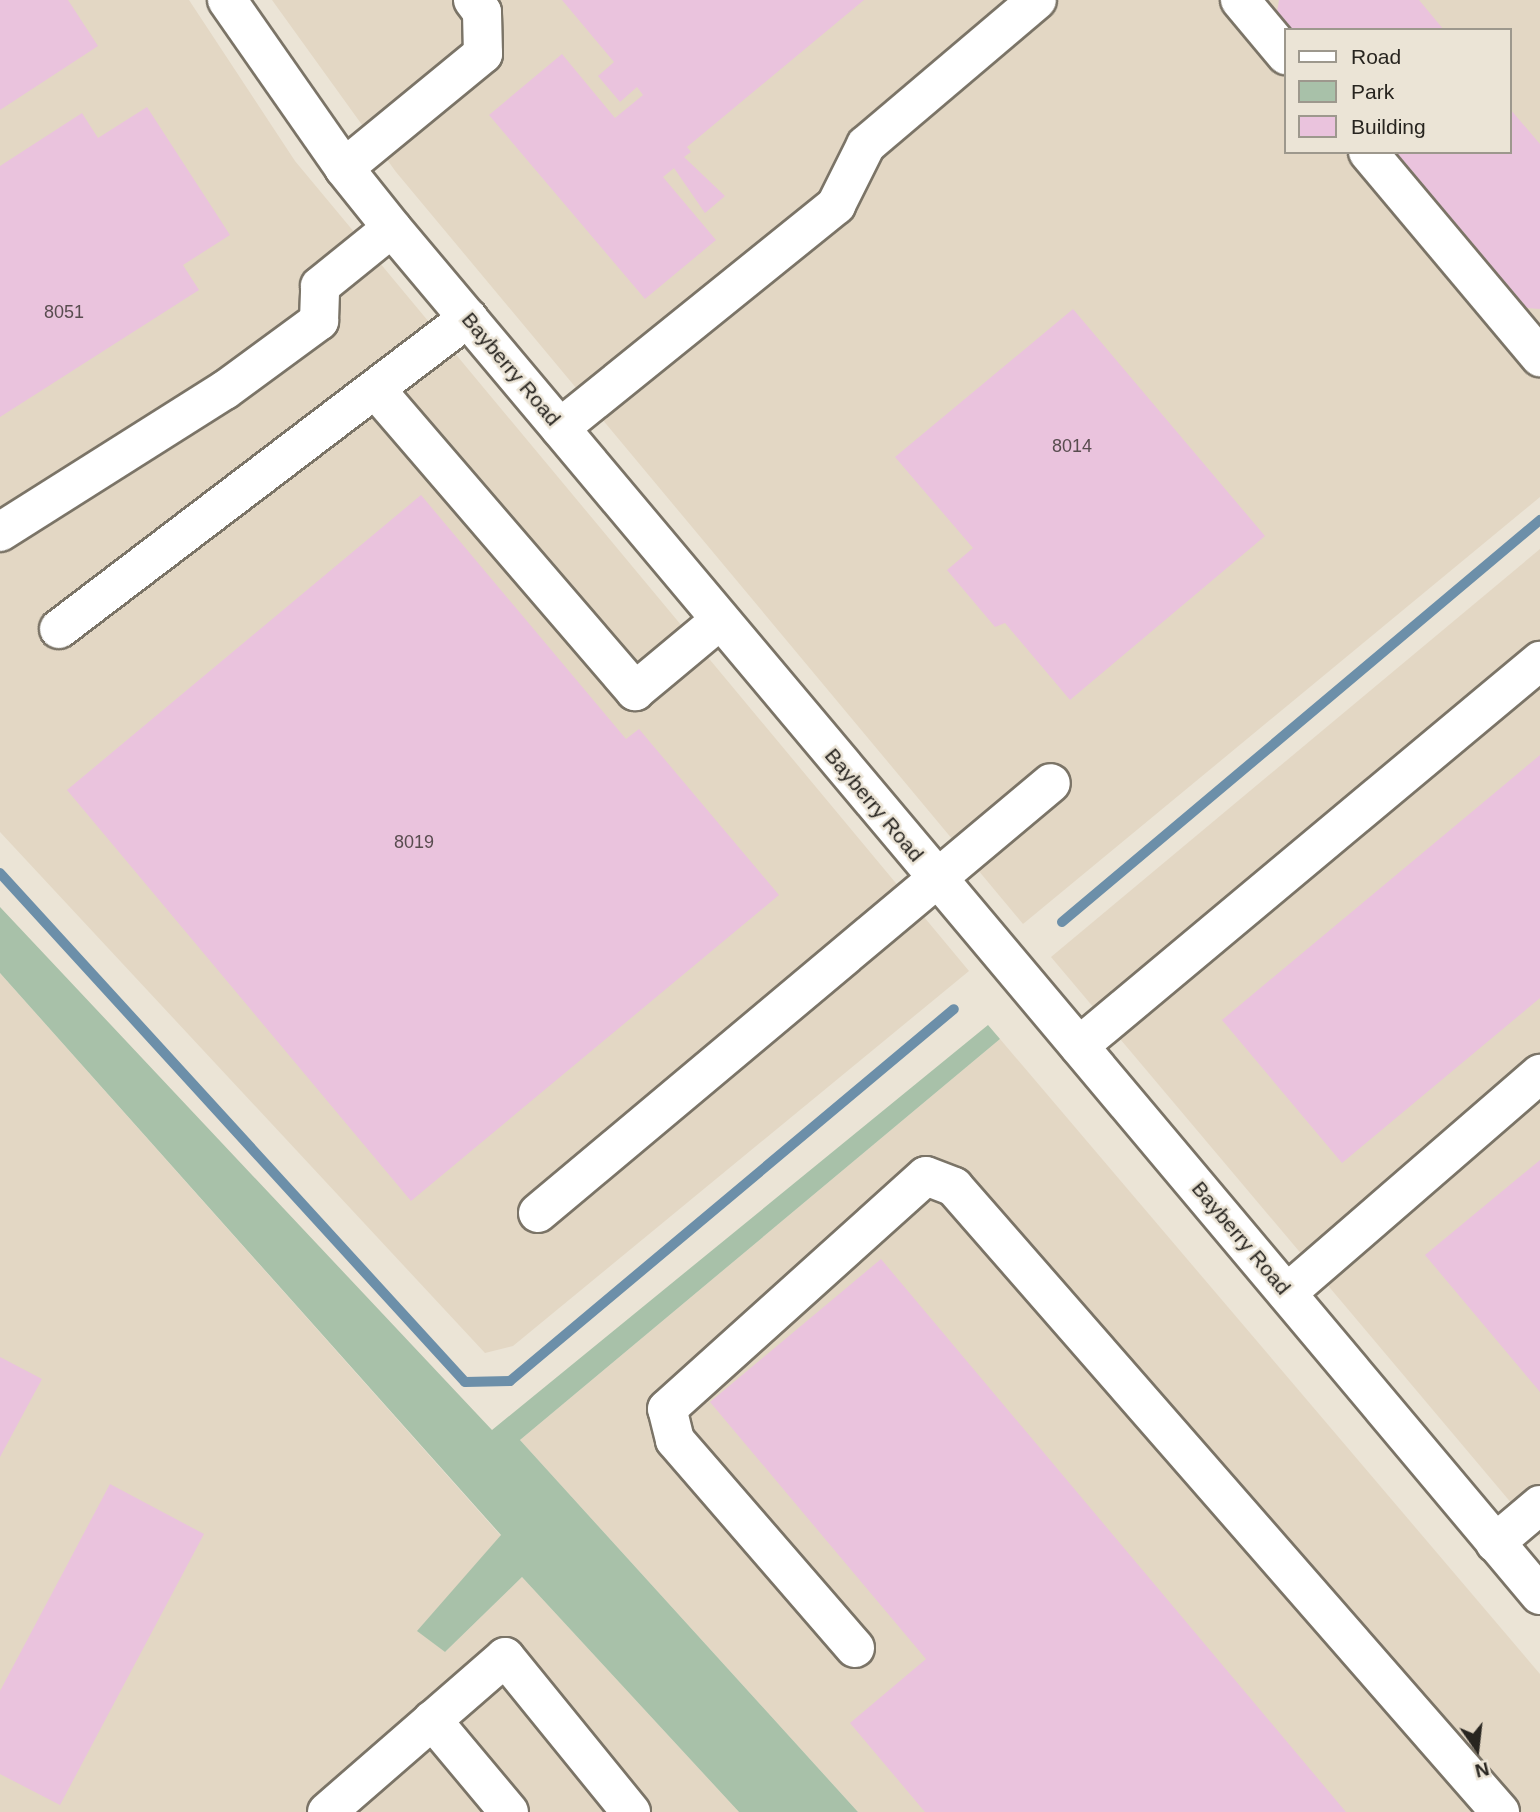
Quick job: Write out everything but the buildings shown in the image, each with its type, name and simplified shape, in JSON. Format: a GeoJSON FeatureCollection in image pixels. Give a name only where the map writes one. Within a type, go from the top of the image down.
{"type":"FeatureCollection","features":[{"type":"Feature","properties":{"kind":"street","name":"Bayberry Road"},"geometry":{"type":"LineString","coordinates":[[227,0],[344,168],[392,228],[719,621],[1540,1595]]}},
{"type":"Feature","properties":{"kind":"street"},"geometry":{"type":"LineString","coordinates":[[344,168],[483,54],[482,12],[473,0]]}},
{"type":"Feature","properties":{"kind":"street"},"geometry":{"type":"LineString","coordinates":[[560,428],[836,205],[866,145],[1037,0]]}},
{"type":"Feature","properties":{"kind":"street"},"geometry":{"type":"LineString","coordinates":[[1240,0],[1284,53]]}},
{"type":"Feature","properties":{"kind":"street"},"geometry":{"type":"LineString","coordinates":[[1370,154],[1540,357]]}},
{"type":"Feature","properties":{"kind":"street"},"geometry":{"type":"LineString","coordinates":[[0,532],[225,390],[319,321],[320,286],[392,228]]}},
{"type":"Feature","properties":{"kind":"street"},"geometry":{"type":"LineString","coordinates":[[59,629],[377,391],[468,318]]}},
{"type":"Feature","properties":{"kind":"street"},"geometry":{"type":"LineString","coordinates":[[377,391],[635,691],[719,621]]}},
{"type":"Feature","properties":{"kind":"street"},"geometry":{"type":"LineString","coordinates":[[1079,1046],[1540,661]]}},
{"type":"Feature","properties":{"kind":"street"},"geometry":{"type":"LineString","coordinates":[[538,1213],[1051,783]]}},
{"type":"Feature","properties":{"kind":"street"},"geometry":{"type":"LineString","coordinates":[[1287,1293],[1540,1074]]}},
{"type":"Feature","properties":{"kind":"street"},"geometry":{"type":"LineString","coordinates":[[855,1648],[675,1440],[667,1409],[926,1176],[954,1187],[1500,1812]]}},
{"type":"Feature","properties":{"kind":"street"},"geometry":{"type":"LineString","coordinates":[[1495,1543],[1540,1505]]}},
{"type":"Feature","properties":{"kind":"street"},"geometry":{"type":"LineString","coordinates":[[327,1812],[505,1657],[631,1812]]}},
{"type":"Feature","properties":{"kind":"street"},"geometry":{"type":"LineString","coordinates":[[432,1720],[509,1812]]}},
{"type":"Feature","properties":{"kind":"shaded area"},"geometry":{"type":"Polygon","coordinates":[[[0,0],[189,0],[295,161],[969,971],[513,1346],[485,1353],[0,832],[0,0]]]}},
{"type":"Feature","properties":{"kind":"shaded area"},"geometry":{"type":"Polygon","coordinates":[[[272,0],[1540,0],[1540,497],[1023,924],[396,172],[272,0]]]}},
{"type":"Feature","properties":{"kind":"shaded area"},"geometry":{"type":"Polygon","coordinates":[[[1540,549],[1540,1537],[1051,957],[1540,549]]]}},
{"type":"Feature","properties":{"kind":"shaded area"},"geometry":{"type":"Polygon","coordinates":[[[0,973],[501,1536],[418,1631],[445,1652],[522,1577],[739,1812],[0,1812],[0,973]]]}},
{"type":"Feature","properties":{"kind":"shaded area"},"geometry":{"type":"Polygon","coordinates":[[[1000,1039],[1540,1674],[1540,1812],[858,1812],[520,1440],[1000,1039]]]}},
{"type":"Feature","properties":{"kind":"green space"},"geometry":{"type":"Polygon","coordinates":[[[0,907],[492,1430],[988,1025],[1000,1039],[520,1440],[858,1812],[739,1812],[522,1577],[445,1652],[417,1631],[501,1535],[0,973],[0,907]]]}},
{"type":"Feature","properties":{"kind":"waterway"},"geometry":{"type":"LineString","coordinates":[[1062,922],[1540,520]]}},
{"type":"Feature","properties":{"kind":"waterway"},"geometry":{"type":"LineString","coordinates":[[0,873],[465,1382],[510,1381],[954,1009]]}}]}
